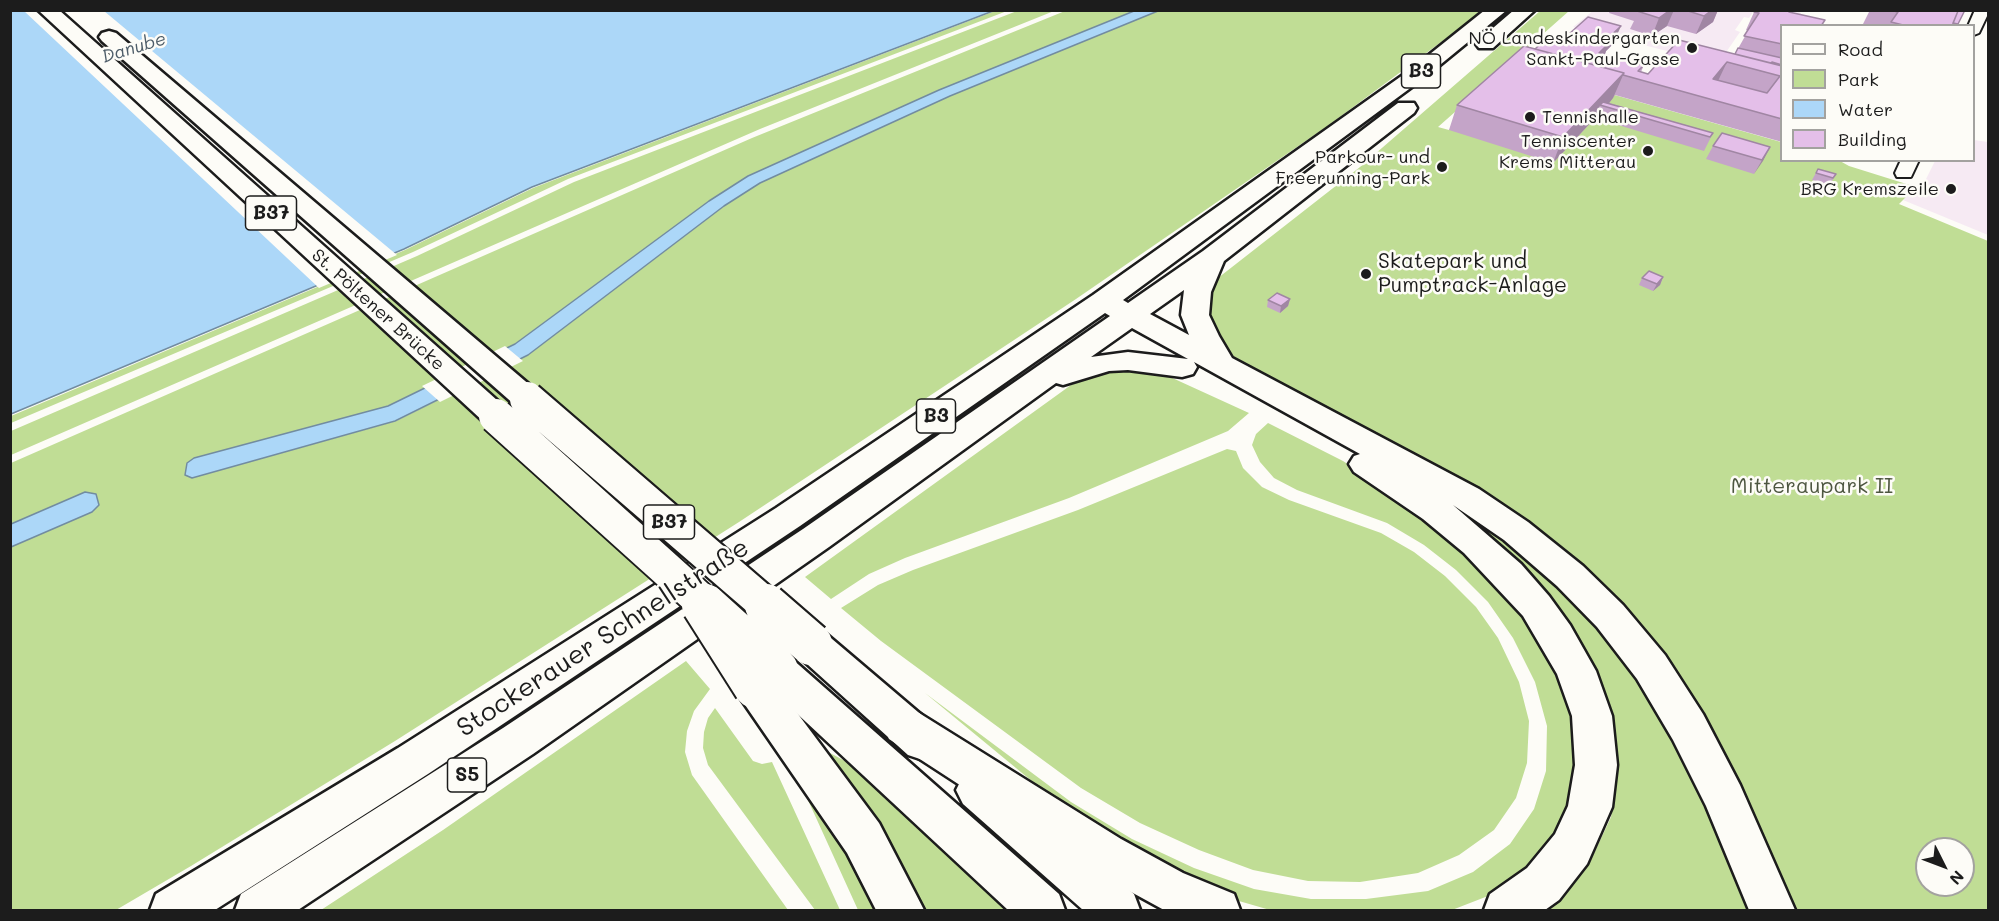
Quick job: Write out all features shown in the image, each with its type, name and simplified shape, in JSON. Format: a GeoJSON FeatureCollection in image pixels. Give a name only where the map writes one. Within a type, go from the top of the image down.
{"type":"FeatureCollection","features":[{"type":"Feature","properties":{"kind":"main road","name":"St. Pöltener Brücke"},"geometry":{"type":"LineString","coordinates":[[47,10],[701,601],[766,679]]}},
{"type":"Feature","properties":{"kind":"main road","name":"St. Pöltener Brücke"},"geometry":{"type":"LineString","coordinates":[[78,10],[904,726]]}},
{"type":"Feature","properties":{"kind":"main road","name":"B3"},"geometry":{"type":"LineString","coordinates":[[802,527],[1094,308],[1408,81],[1498,10]]}},
{"type":"Feature","properties":{"kind":"main road","name":"B3"},"geometry":{"type":"LineString","coordinates":[[802,527],[1036,384],[1212,257],[1434,86],[1526,10]]}},
{"type":"Feature","properties":{"kind":"main road"},"geometry":{"type":"LineString","coordinates":[[1212,257],[1197,292],[1195,315],[1204,336],[1222,365]]}},
{"type":"Feature","properties":{"kind":"main road"},"geometry":{"type":"LineString","coordinates":[[1094,308],[1121,322],[1222,365],[1467,498],[1516,531],[1570,576],[1610,616],[1651,667],[1688,727],[1725,799],[1772,910]]}},
{"type":"Feature","properties":{"kind":"main road"},"geometry":{"type":"LineString","coordinates":[[1121,322],[1182,367],[1350,455],[1435,510],[1477,544],[1508,574],[1536,606],[1556,636],[1576,671],[1592,716],[1596,765],[1590,807],[1571,849],[1543,884],[1507,910]]}},
{"type":"Feature","properties":{"kind":"main road"},"geometry":{"type":"LineString","coordinates":[[1036,384],[1108,362],[1128,361],[1182,367]]}},
{"type":"Feature","properties":{"kind":"main road","name":"Stockerauer Schnellstraße"},"geometry":{"type":"LineString","coordinates":[[173,910],[423,755],[802,527]]}},
{"type":"Feature","properties":{"kind":"main road","name":"Stockerauer Schnellstraße"},"geometry":{"type":"LineString","coordinates":[[258,910],[528,735],[802,527]]}},
{"type":"Feature","properties":{"kind":"main road"},"geometry":{"type":"LineString","coordinates":[[766,679],[863,838],[901,910]]}},
{"type":"Feature","properties":{"kind":"main road"},"geometry":{"type":"LineString","coordinates":[[766,679],[1042,910]]}},
{"type":"Feature","properties":{"kind":"main road"},"geometry":{"type":"LineString","coordinates":[[904,726],[1105,854],[1167,889],[1217,910]]}},
{"type":"Feature","properties":{"kind":"main road","name":"B37"},"geometry":{"type":"LineString","coordinates":[[904,726],[1117,910]]}},
{"type":"Feature","properties":{"kind":"street"},"geometry":{"type":"LineString","coordinates":[[1975,28],[1983,10]]}},
{"type":"Feature","properties":{"kind":"shaded area","name":"NÖ Landeskindergarten Sankt-Paul-Gasse"},"geometry":{"type":"Polygon","coordinates":[[[1594,10],[1798,11],[1813,24],[1753,12],[1749,18],[1744,17],[1735,30],[1740,32],[1718,64],[1573,27],[1594,10]]]}},
{"type":"Feature","properties":{"kind":"shaded area","name":"BRG Kremszeile"},"geometry":{"type":"Polygon","coordinates":[[[1975,140],[1988,142],[1988,235],[1903,200],[1926,179],[1934,162],[1975,162],[1975,140]]]}},
{"type":"Feature","properties":{"kind":"green space"},"geometry":{"type":"Polygon","coordinates":[[[995,11],[1007,11],[568,179],[413,252],[11,423],[11,416],[405,250],[533,188],[995,11]]]}},
{"type":"Feature","properties":{"kind":"green space"},"geometry":{"type":"Polygon","coordinates":[[[1017,11],[1054,11],[760,129],[11,455],[11,431],[417,256],[574,182],[1017,11]]]}},
{"type":"Feature","properties":{"kind":"green space"},"geometry":{"type":"Polygon","coordinates":[[[1065,11],[1134,11],[939,90],[748,176],[709,201],[515,344],[388,406],[194,458],[185,475],[192,478],[396,421],[528,355],[724,206],[760,183],[950,96],[1158,11],[1483,11],[1329,125],[1076,299],[739,522],[395,741],[191,866],[116,910],[11,910],[10,547],[91,512],[85,492],[11,524],[11,463],[752,138],[1065,11]]]}},
{"type":"Feature","properties":{"kind":"green space","name":"Mitteraupark II"},"geometry":{"type":"Polygon","coordinates":[[[1540,11],[1569,11],[1438,127],[1449,130],[1519,68],[1780,142],[1780,162],[1842,162],[1916,187],[1899,204],[1988,241],[1988,910],[1789,910],[1778,884],[1623,613],[1248,369],[1231,355],[1216,336],[1208,315],[1211,289],[1218,278],[1360,167],[1540,11]]]}},
{"type":"Feature","properties":{"kind":"green space"},"geometry":{"type":"Polygon","coordinates":[[[1141,332],[1300,416],[1509,537],[1637,667],[1707,798],[1753,910],[1546,910],[1561,899],[1590,862],[1611,817],[1616,772],[1593,671],[1355,449],[1142,335],[1141,332]]]}},
{"type":"Feature","properties":{"kind":"green space"},"geometry":{"type":"Polygon","coordinates":[[[1114,369],[1146,370],[1168,376],[1249,413],[1228,431],[1069,498],[905,558],[869,574],[831,599],[805,577],[1071,385],[1114,369]]]}},
{"type":"Feature","properties":{"kind":"green space"},"geometry":{"type":"Polygon","coordinates":[[[1268,423],[1343,461],[1427,515],[1525,608],[1576,714],[1579,758],[1573,799],[1553,836],[1527,870],[1488,896],[1452,910],[1270,910],[1232,899],[1175,875],[1056,801],[925,693],[1071,802],[1132,839],[1194,868],[1254,889],[1311,899],[1366,899],[1428,891],[1473,872],[1510,844],[1534,809],[1546,771],[1547,726],[1535,682],[1513,638],[1488,602],[1456,570],[1424,545],[1387,523],[1297,490],[1274,478],[1260,462],[1252,445],[1256,434],[1268,423]]]}},
{"type":"Feature","properties":{"kind":"green space"},"geometry":{"type":"Polygon","coordinates":[[[1227,449],[1236,451],[1243,468],[1262,487],[1289,500],[1381,533],[1414,552],[1445,576],[1476,607],[1498,638],[1519,682],[1529,721],[1527,763],[1516,798],[1494,830],[1459,855],[1418,873],[1360,882],[1308,881],[1253,870],[1199,850],[1140,823],[1081,788],[881,641],[841,608],[878,585],[913,570],[1078,510],[1227,449]]]}},
{"type":"Feature","properties":{"kind":"green space"},"geometry":{"type":"Polygon","coordinates":[[[686,661],[710,689],[694,711],[687,731],[685,752],[692,775],[788,910],[321,910],[443,830],[686,661]]]}},
{"type":"Feature","properties":{"kind":"green space"},"geometry":{"type":"Polygon","coordinates":[[[715,708],[753,761],[762,764],[772,762],[840,910],[815,910],[708,765],[703,748],[704,732],[708,718],[715,708]]]}},
{"type":"Feature","properties":{"kind":"green space"},"geometry":{"type":"Polygon","coordinates":[[[828,752],[849,763],[1009,910],[925,910],[880,828],[828,752]]]}},
{"type":"Feature","properties":{"kind":"green space"},"geometry":{"type":"Polygon","coordinates":[[[802,787],[849,848],[879,910],[858,910],[802,787]]]}},
{"type":"Feature","properties":{"kind":"water","name":"Danube"},"geometry":{"type":"Polygon","coordinates":[[[11,11],[993,11],[532,187],[404,249],[11,414],[11,11]]]}},
{"type":"Feature","properties":{"kind":"water"},"geometry":{"type":"Polygon","coordinates":[[[1134,11],[1158,11],[950,96],[760,183],[724,206],[528,355],[395,421],[192,478],[185,475],[187,463],[194,458],[388,406],[515,344],[709,201],[748,176],[939,90],[1134,11]]]}},
{"type":"Feature","properties":{"kind":"water"},"geometry":{"type":"Polygon","coordinates":[[[85,492],[96,494],[99,505],[92,512],[11,547],[11,524],[85,492]]]}},
{"type":"Feature","properties":{"kind":"pier"},"geometry":{"type":"Polygon","coordinates":[[[24,11],[104,11],[397,255],[319,288],[24,11]]]}},
{"type":"Feature","properties":{"kind":"pier"},"geometry":{"type":"Polygon","coordinates":[[[505,346],[523,361],[440,402],[422,386],[505,346]]]}},
{"type":"Feature","properties":{"kind":"building"},"geometry":{"type":"Polygon","coordinates":[[[1670,10],[1659,18],[1637,11],[1670,10]]]}},
{"type":"Feature","properties":{"kind":"building"},"geometry":{"type":"Polygon","coordinates":[[[1685,10],[1712,10],[1704,16],[1685,10]]]}},
{"type":"Feature","properties":{"kind":"building"},"geometry":{"type":"Polygon","coordinates":[[[1755,10],[1790,10],[1789,12],[1825,20],[1822,24],[1780,24],[1780,44],[1744,36],[1759,13],[1754,12],[1755,10]]]}},
{"type":"Feature","properties":{"kind":"building"},"geometry":{"type":"Polygon","coordinates":[[[1889,10],[1958,11],[1953,24],[1891,22],[1898,12],[1889,10]]]}},
{"type":"Feature","properties":{"kind":"building"},"geometry":{"type":"Polygon","coordinates":[[[1957,10],[1965,10],[1958,24],[1953,23],[1957,10]]]}},
{"type":"Feature","properties":{"kind":"building"},"geometry":{"type":"Polygon","coordinates":[[[1588,17],[1621,26],[1605,41],[1610,42],[1599,53],[1644,65],[1638,71],[1648,74],[1679,40],[1780,65],[1780,76],[1780,118],[1535,49],[1547,38],[1560,42],[1588,17]],[[1727,62],[1713,79],[1767,93],[1780,76],[1727,62]]]}},
{"type":"Feature","properties":{"kind":"building"},"geometry":{"type":"Polygon","coordinates":[[[1524,46],[1624,73],[1563,137],[1457,105],[1524,46]]]}},
{"type":"Feature","properties":{"kind":"building"},"geometry":{"type":"Polygon","coordinates":[[[1738,48],[1780,58],[1780,64],[1771,63],[1735,54],[1738,48]]]}},
{"type":"Feature","properties":{"kind":"building"},"geometry":{"type":"Polygon","coordinates":[[[1603,102],[1713,133],[1710,137],[1600,105],[1603,102]]]}},
{"type":"Feature","properties":{"kind":"building"},"geometry":{"type":"Polygon","coordinates":[[[1722,133],[1770,147],[1762,160],[1713,146],[1722,133]]]}},
{"type":"Feature","properties":{"kind":"building"},"geometry":{"type":"Polygon","coordinates":[[[1818,169],[1836,174],[1833,178],[1816,173],[1818,169]]]}},
{"type":"Feature","properties":{"kind":"building"},"geometry":{"type":"Polygon","coordinates":[[[1649,271],[1663,277],[1657,284],[1642,278],[1649,271]]]}},
{"type":"Feature","properties":{"kind":"building"},"geometry":{"type":"Polygon","coordinates":[[[1277,293],[1290,299],[1281,306],[1268,300],[1277,293]]]}},
{"type":"Feature","properties":{"kind":"place","name":"NÖ Landeskindergarten Sankt-Paul-Gasse"},"geometry":{"type":"Point","coordinates":[1692,48]}},
{"type":"Feature","properties":{"kind":"place","name":"Tennishalle"},"geometry":{"type":"Point","coordinates":[1530,117]}},
{"type":"Feature","properties":{"kind":"place","name":"Tenniscenter Krems Mitterau"},"geometry":{"type":"Point","coordinates":[1648,151]}},
{"type":"Feature","properties":{"kind":"place","name":"Parkour- und Freerunning-Park"},"geometry":{"type":"Point","coordinates":[1442,167]}},
{"type":"Feature","properties":{"kind":"place","name":"BRG Kremszeile"},"geometry":{"type":"Point","coordinates":[1951,189]}},
{"type":"Feature","properties":{"kind":"place","name":"Skatepark und Pumptrack-Anlage"},"geometry":{"type":"Point","coordinates":[1366,274]}}]}
